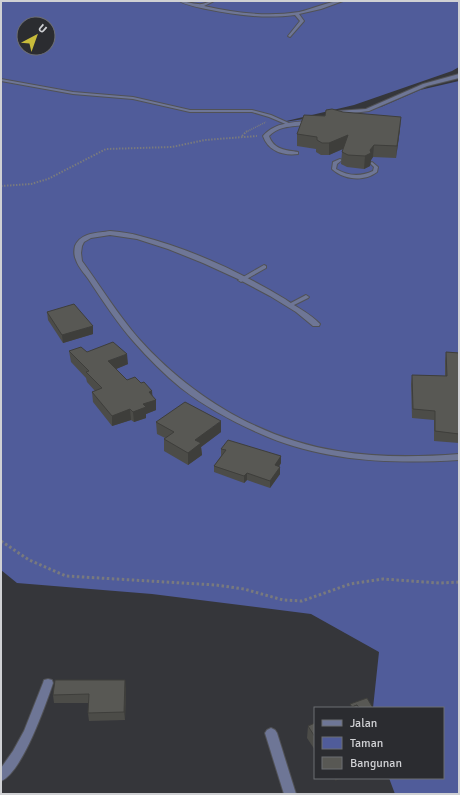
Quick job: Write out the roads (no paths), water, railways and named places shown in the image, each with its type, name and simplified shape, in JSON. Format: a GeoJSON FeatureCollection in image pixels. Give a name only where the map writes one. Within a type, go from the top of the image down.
{"type":"FeatureCollection","features":[{"type":"Feature","properties":{"kind":"street"},"geometry":{"type":"LineString","coordinates":[[181,1],[225,12],[263,17],[297,14],[341,1]]}},
{"type":"Feature","properties":{"kind":"street"},"geometry":{"type":"LineString","coordinates":[[200,6],[212,1]]}},
{"type":"Feature","properties":{"kind":"street"},"geometry":{"type":"LineString","coordinates":[[290,36],[302,20],[297,14]]}},
{"type":"Feature","properties":{"kind":"street"},"geometry":{"type":"LineString","coordinates":[[331,115],[367,110],[424,84],[459,76]]}},
{"type":"Feature","properties":{"kind":"street"},"geometry":{"type":"LineString","coordinates":[[296,153],[278,150],[270,146],[266,136],[270,131],[289,124],[318,122]]}},
{"type":"Feature","properties":{"kind":"street"},"geometry":{"type":"LineString","coordinates":[[316,324],[305,314],[290,305],[179,249],[135,237],[98,233],[83,239],[78,243],[77,248],[79,261],[136,340],[175,379],[220,411],[279,437],[319,450],[370,458],[428,460],[459,457]]}},
{"type":"Feature","properties":{"kind":"street"},"geometry":{"type":"LineString","coordinates":[[1,776],[19,754],[27,739],[48,683]]}},
{"type":"Feature","properties":{"kind":"street"},"geometry":{"type":"LineString","coordinates":[[271,733],[290,794]]}},
{"type":"Feature","properties":{"kind":"lane"},"geometry":{"type":"LineString","coordinates":[[1,80],[74,93],[133,98],[190,111],[252,112],[275,118],[289,124]]}},
{"type":"Feature","properties":{"kind":"lane"},"geometry":{"type":"LineString","coordinates":[[340,160],[335,163],[334,169],[340,174],[354,178],[368,176],[375,172],[376,167],[372,163]]}},
{"type":"Feature","properties":{"kind":"lane"},"geometry":{"type":"LineString","coordinates":[[242,280],[264,266]]}},
{"type":"Feature","properties":{"kind":"lane"},"geometry":{"type":"LineString","coordinates":[[290,305],[306,297]]}}]}
